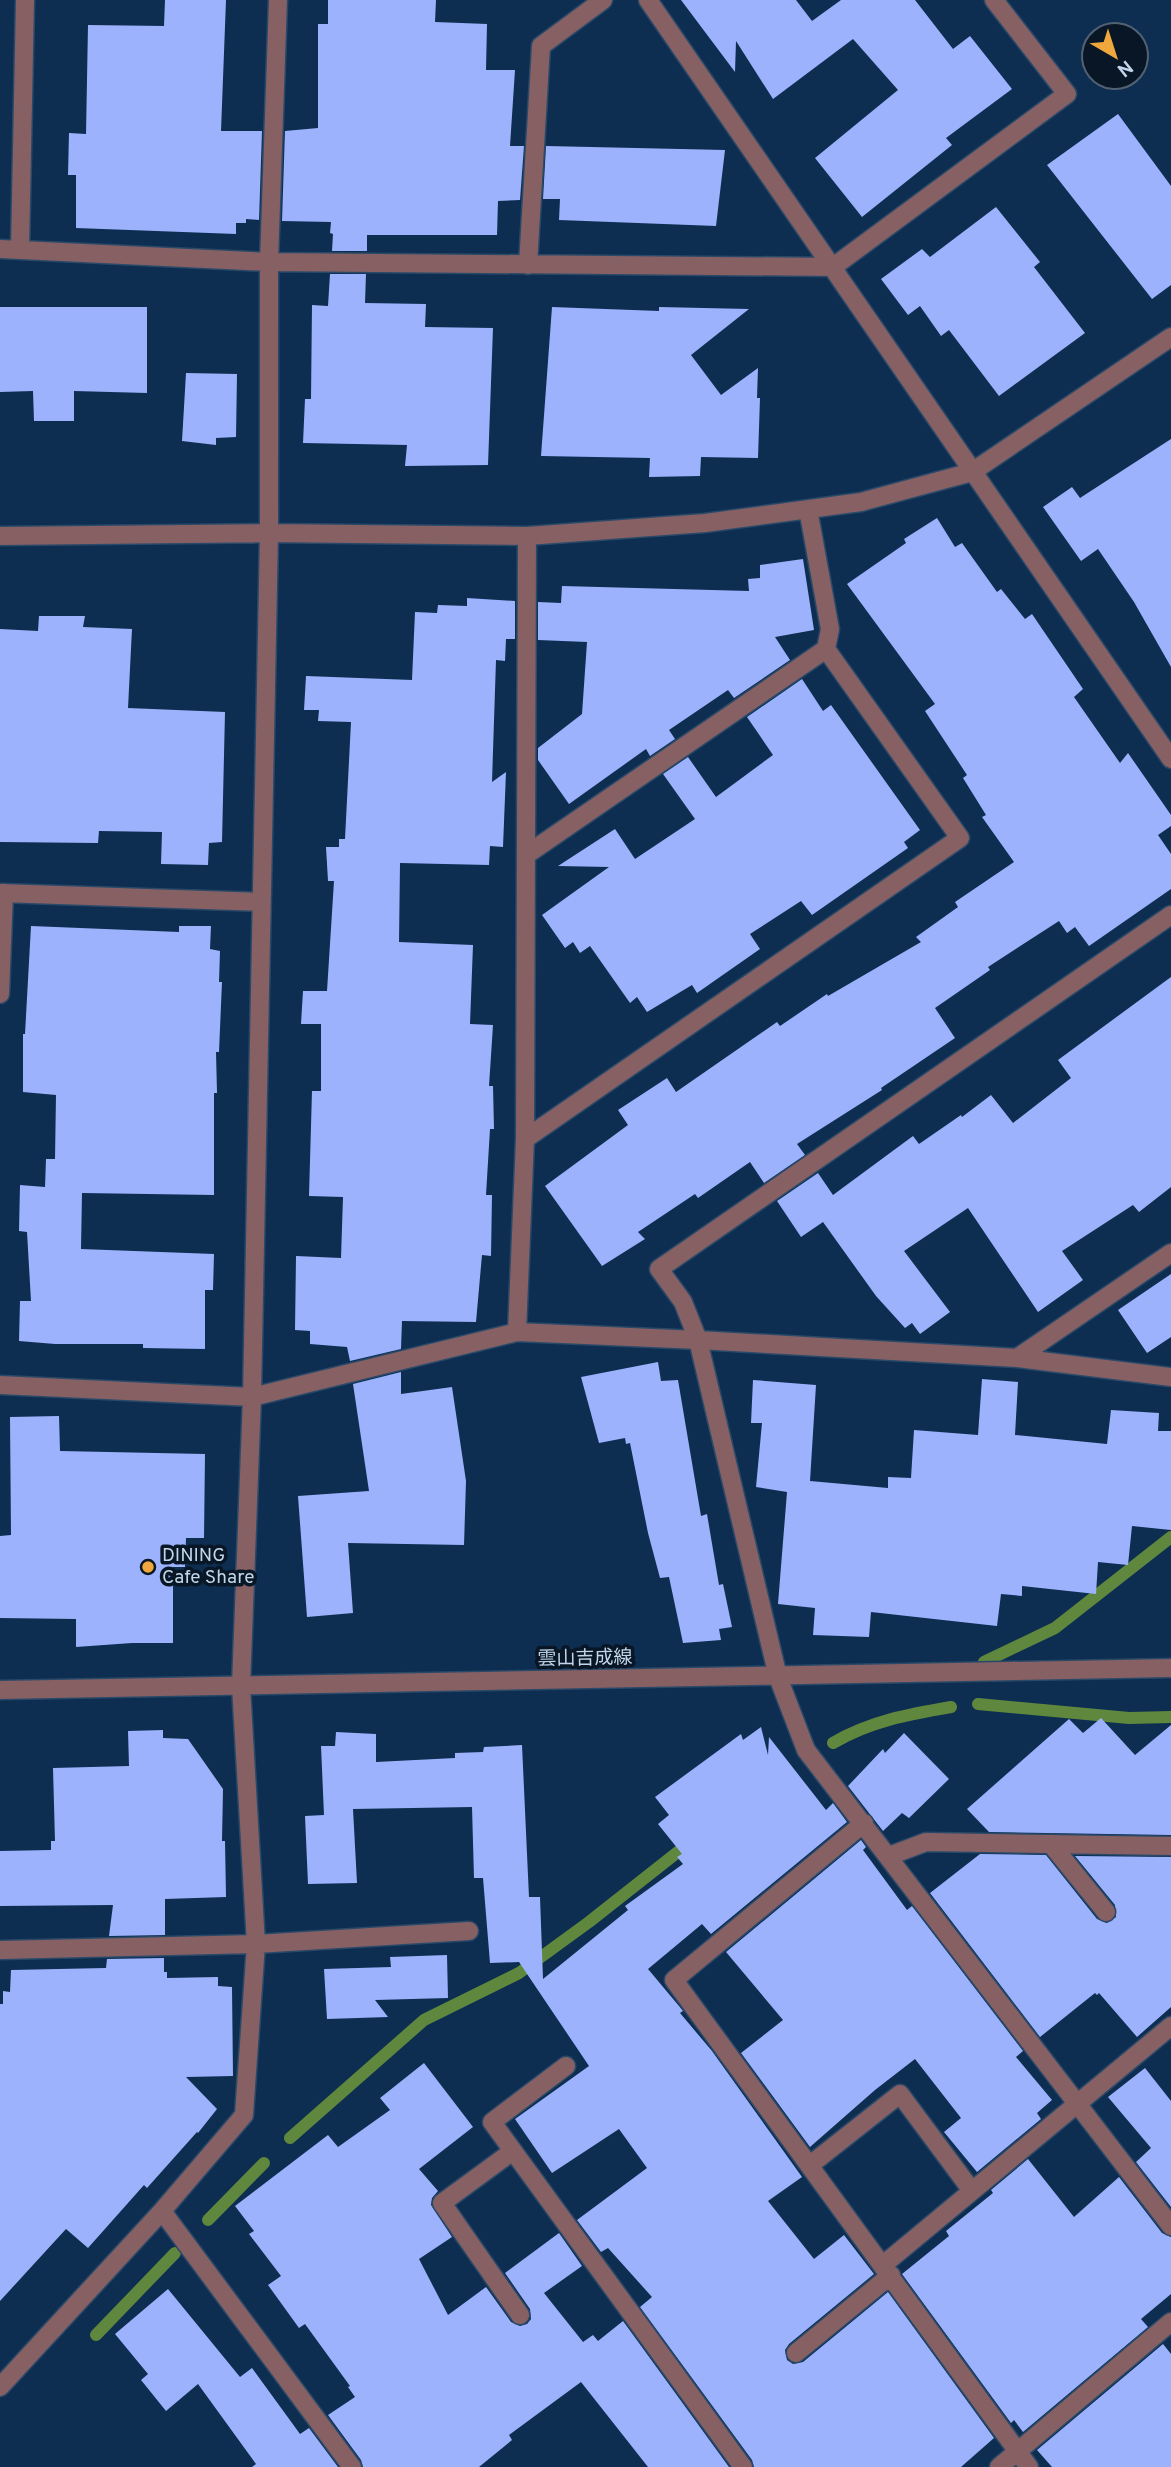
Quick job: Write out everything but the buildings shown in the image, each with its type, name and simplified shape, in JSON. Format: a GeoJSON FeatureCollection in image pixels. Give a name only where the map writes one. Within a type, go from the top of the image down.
{"type":"FeatureCollection","features":[{"type":"Feature","properties":{"kind":"street"},"geometry":{"type":"LineString","coordinates":[[20,250],[25,0]]}},
{"type":"Feature","properties":{"kind":"street"},"geometry":{"type":"LineString","coordinates":[[0,2387],[162,2211],[244,2116],[256,1944],[241,1686],[252,1397],[269,533],[269,262],[278,0]]}},
{"type":"Feature","properties":{"kind":"street"},"geometry":{"type":"LineString","coordinates":[[528,265],[541,46],[603,0]]}},
{"type":"Feature","properties":{"kind":"street"},"geometry":{"type":"LineString","coordinates":[[648,0],[1171,759]]}},
{"type":"Feature","properties":{"kind":"street"},"geometry":{"type":"LineString","coordinates":[[0,249],[269,262],[833,267],[1067,94],[994,0]]}},
{"type":"Feature","properties":{"kind":"street"},"geometry":{"type":"LineString","coordinates":[[0,536],[269,533],[527,536],[705,523],[861,502],[972,472],[1171,337]]}},
{"type":"Feature","properties":{"kind":"street"},"geometry":{"type":"LineString","coordinates":[[526,855],[826,649],[830,629],[808,509]]}},
{"type":"Feature","properties":{"kind":"street"},"geometry":{"type":"LineString","coordinates":[[517,1332],[525,1139],[527,536]]}},
{"type":"Feature","properties":{"kind":"street"},"geometry":{"type":"LineString","coordinates":[[525,1139],[960,838],[826,649]]}},
{"type":"Feature","properties":{"kind":"street"},"geometry":{"type":"LineString","coordinates":[[0,994],[2,893],[260,902]]}},
{"type":"Feature","properties":{"kind":"street"},"geometry":{"type":"LineString","coordinates":[[1171,915],[659,1269],[682,1302],[698,1340],[778,1677],[806,1750],[1171,2226]]}},
{"type":"Feature","properties":{"kind":"street"},"geometry":{"type":"LineString","coordinates":[[1017,1358],[1171,1253]]}},
{"type":"Feature","properties":{"kind":"street"},"geometry":{"type":"LineString","coordinates":[[0,1385],[252,1397],[517,1332],[1017,1358],[1171,1377]]}},
{"type":"Feature","properties":{"kind":"street","name":"雲山吉成線"},"geometry":{"type":"LineString","coordinates":[[0,1690],[1171,1668]]}},
{"type":"Feature","properties":{"kind":"street"},"geometry":{"type":"LineString","coordinates":[[864,1823],[674,1980],[1029,2467]]}},
{"type":"Feature","properties":{"kind":"street"},"geometry":{"type":"LineString","coordinates":[[889,1856],[926,1842],[1171,1846]]}},
{"type":"Feature","properties":{"kind":"street"},"geometry":{"type":"LineString","coordinates":[[1051,1844],[1106,1912]]}},
{"type":"Feature","properties":{"kind":"street"},"geometry":{"type":"LineString","coordinates":[[0,1950],[256,1944],[469,1931]]}},
{"type":"Feature","properties":{"kind":"street"},"geometry":{"type":"LineString","coordinates":[[796,2353],[972,2191],[1171,2026]]}},
{"type":"Feature","properties":{"kind":"street"},"geometry":{"type":"LineString","coordinates":[[566,2066],[492,2122],[743,2467]]}},
{"type":"Feature","properties":{"kind":"street"},"geometry":{"type":"LineString","coordinates":[[810,2165],[900,2094],[972,2191]]}},
{"type":"Feature","properties":{"kind":"street"},"geometry":{"type":"LineString","coordinates":[[513,2151],[442,2203],[520,2315]]}},
{"type":"Feature","properties":{"kind":"street"},"geometry":{"type":"LineString","coordinates":[[162,2211],[352,2467]]}},
{"type":"Feature","properties":{"kind":"street"},"geometry":{"type":"LineString","coordinates":[[999,2467],[1171,2322]]}},
{"type":"Feature","properties":{"kind":"waterway"},"geometry":{"type":"LineString","coordinates":[[984,1662],[1055,1628],[1171,1537]]}},
{"type":"Feature","properties":{"kind":"waterway"},"geometry":{"type":"LineString","coordinates":[[978,1704],[1129,1718],[1171,1717]]}},
{"type":"Feature","properties":{"kind":"waterway"},"geometry":{"type":"LineString","coordinates":[[833,1743],[876,1724],[951,1707]]}},
{"type":"Feature","properties":{"kind":"waterway"},"geometry":{"type":"LineString","coordinates":[[290,2138],[424,2020],[519,1973],[693,1840]]}},
{"type":"Feature","properties":{"kind":"waterway"},"geometry":{"type":"LineString","coordinates":[[208,2220],[264,2163]]}},
{"type":"Feature","properties":{"kind":"waterway"},"geometry":{"type":"LineString","coordinates":[[96,2335],[175,2253]]}},
{"type":"Feature","properties":{"kind":"place","name":"DINING Cafe Share"},"geometry":{"type":"Point","coordinates":[148,1567]}}]}
